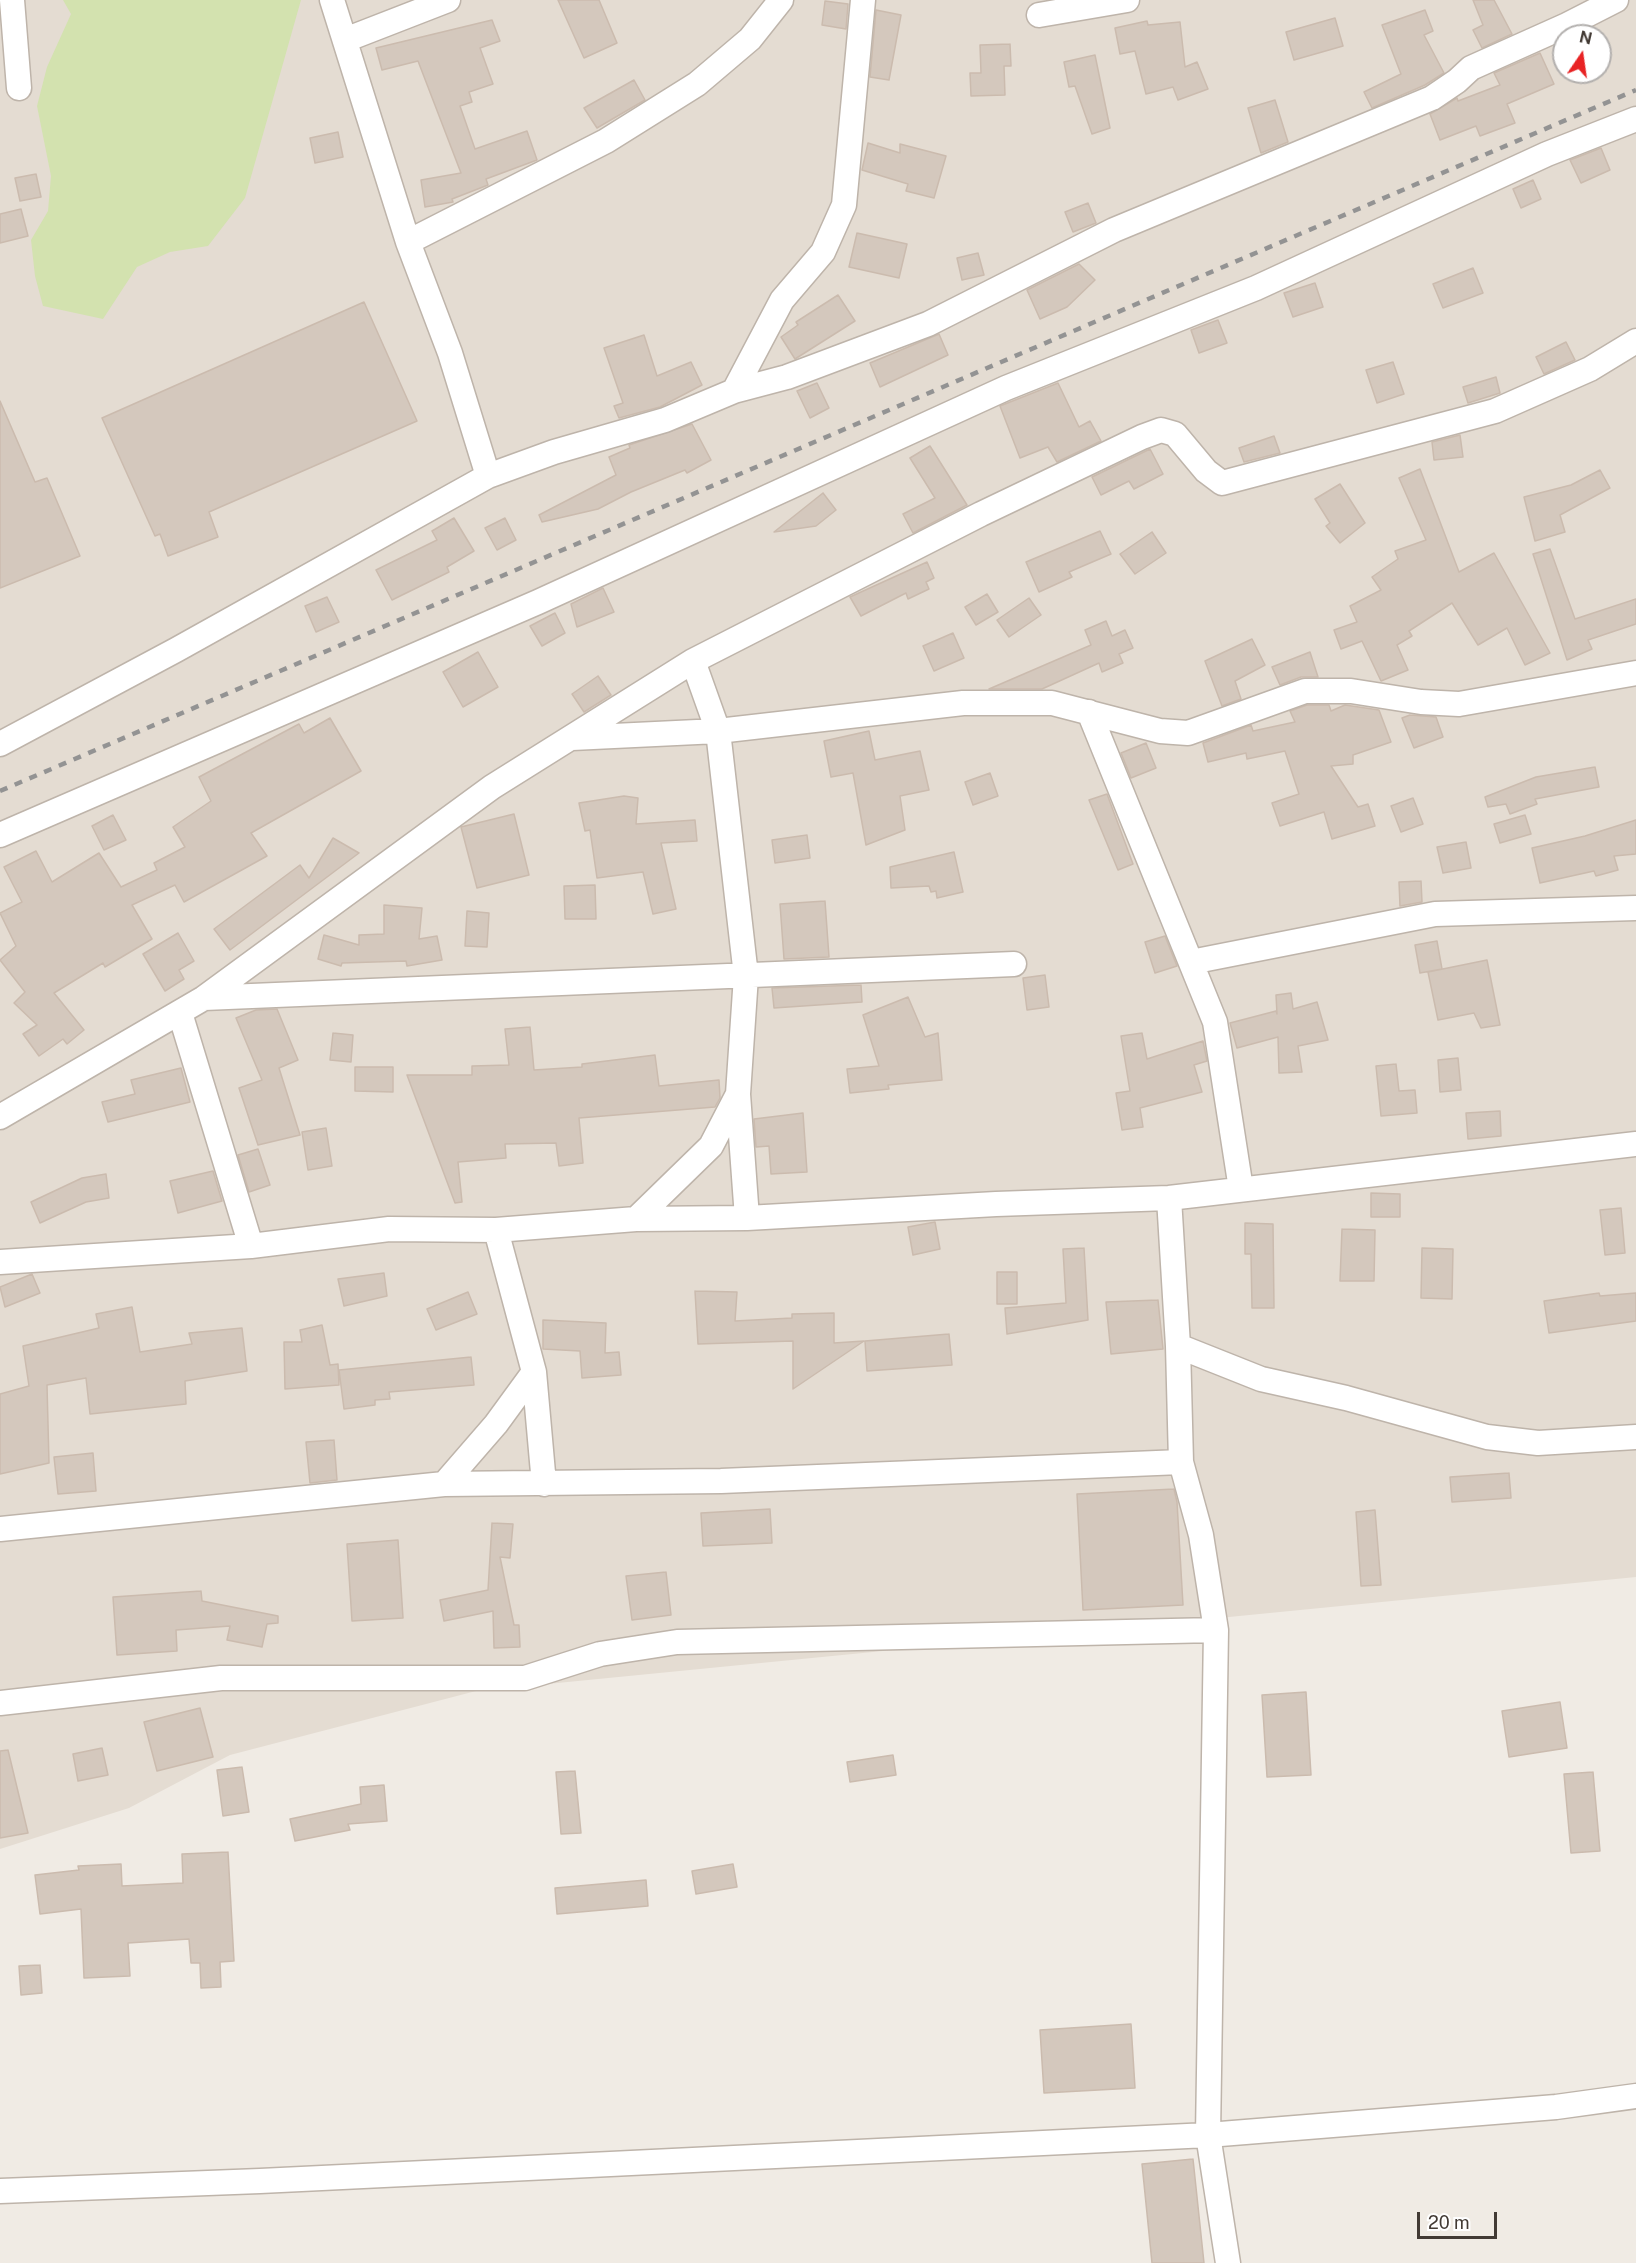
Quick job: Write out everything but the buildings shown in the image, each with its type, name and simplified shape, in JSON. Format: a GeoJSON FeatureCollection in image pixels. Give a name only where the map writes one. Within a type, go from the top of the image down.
{"type":"FeatureCollection","features":[{"type":"Feature","properties":{"kind":"street"},"geometry":{"type":"LineString","coordinates":[[12,0],[19,88]]}},
{"type":"Feature","properties":{"kind":"street"},"geometry":{"type":"LineString","coordinates":[[332,0],[408,242],[450,353],[488,476]]}},
{"type":"Feature","properties":{"kind":"street"},"geometry":{"type":"LineString","coordinates":[[345,40],[448,0]]}},
{"type":"Feature","properties":{"kind":"street"},"geometry":{"type":"LineString","coordinates":[[408,242],[606,141],[697,84],[750,39],[781,0]]}},
{"type":"Feature","properties":{"kind":"street"},"geometry":{"type":"LineString","coordinates":[[734,391],[782,300],[823,252],[844,205],[863,0]]}},
{"type":"Feature","properties":{"kind":"street"},"geometry":{"type":"LineString","coordinates":[[1039,15],[1127,0]]}},
{"type":"Feature","properties":{"kind":"street"},"geometry":{"type":"LineString","coordinates":[[0,744],[176,650],[488,476],[554,453],[665,420],[734,391],[787,377],[928,324],[1114,230],[1432,98],[1471,68],[1567,25],[1616,0]]}},
{"type":"Feature","properties":{"kind":"street"},"geometry":{"type":"LineString","coordinates":[[0,836],[538,602],[1006,388],[1256,288],[1547,154],[1636,119]]}},
{"type":"Feature","properties":{"kind":"street"},"geometry":{"type":"LineString","coordinates":[[0,1117],[204,998],[492,787],[693,661],[981,514],[1161,430],[1175,434],[1206,471],[1222,483],[1495,411],[1590,369],[1636,341]]}},
{"type":"Feature","properties":{"kind":"street"},"geometry":{"type":"LineString","coordinates":[[693,661],[718,731],[746,976],[738,1094],[747,1218]]}},
{"type":"Feature","properties":{"kind":"street"},"geometry":{"type":"LineString","coordinates":[[569,738],[718,731],[963,704],[1052,703],[1160,731],[1188,733],[1305,691],[1351,691],[1421,702],[1459,704],[1636,674]]}},
{"type":"Feature","properties":{"kind":"street"},"geometry":{"type":"LineString","coordinates":[[1089,712],[1215,1022],[1241,1189]]}},
{"type":"Feature","properties":{"kind":"street"},"geometry":{"type":"LineString","coordinates":[[1191,962],[1435,914],[1636,908]]}},
{"type":"Feature","properties":{"kind":"street"},"geometry":{"type":"LineString","coordinates":[[204,998],[1014,964]]}},
{"type":"Feature","properties":{"kind":"street"},"geometry":{"type":"LineString","coordinates":[[180,1013],[251,1246]]}},
{"type":"Feature","properties":{"kind":"street"},"geometry":{"type":"LineString","coordinates":[[636,1219],[711,1146],[738,1094]]}},
{"type":"Feature","properties":{"kind":"street"},"geometry":{"type":"LineString","coordinates":[[0,1262],[251,1246],[389,1229],[496,1230],[636,1219],[747,1218],[996,1204],[1169,1198],[1636,1144]]}},
{"type":"Feature","properties":{"kind":"street"},"geometry":{"type":"LineString","coordinates":[[1169,1198],[1178,1346],[1181,1462],[1201,1535],[1216,1630],[1208,2134],[1228,2263]]}},
{"type":"Feature","properties":{"kind":"street"},"geometry":{"type":"LineString","coordinates":[[496,1230],[534,1372],[544,1484]]}},
{"type":"Feature","properties":{"kind":"street"},"geometry":{"type":"LineString","coordinates":[[1178,1346],[1261,1379],[1346,1398],[1487,1437],[1538,1443],[1636,1437]]}},
{"type":"Feature","properties":{"kind":"street"},"geometry":{"type":"LineString","coordinates":[[444,1484],[496,1424],[534,1372]]}},
{"type":"Feature","properties":{"kind":"street"},"geometry":{"type":"LineString","coordinates":[[0,1529],[444,1484],[721,1481],[1181,1462]]}},
{"type":"Feature","properties":{"kind":"street"},"geometry":{"type":"LineString","coordinates":[[0,1703],[221,1678],[525,1678],[600,1654],[677,1642],[1216,1630]]}},
{"type":"Feature","properties":{"kind":"street"},"geometry":{"type":"LineString","coordinates":[[0,2191],[260,2181],[1208,2134],[1556,2107],[1636,2096]]}},
{"type":"Feature","properties":{"kind":"shaded area"},"geometry":{"type":"Polygon","coordinates":[[[0,0],[1636,0],[1636,1577],[476,1691],[230,1755],[129,1808],[0,1849],[0,0]]]}},
{"type":"Feature","properties":{"kind":"green space"},"geometry":{"type":"Polygon","coordinates":[[[63,0],[301,0],[245,198],[208,246],[170,252],[137,267],[103,319],[43,306],[35,276],[31,240],[48,211],[51,176],[37,106],[47,67],[71,14],[63,0]]]}},
{"type":"Feature","properties":{"kind":"railway"},"geometry":{"type":"LineString","coordinates":[[0,791],[1636,90]]}}]}
